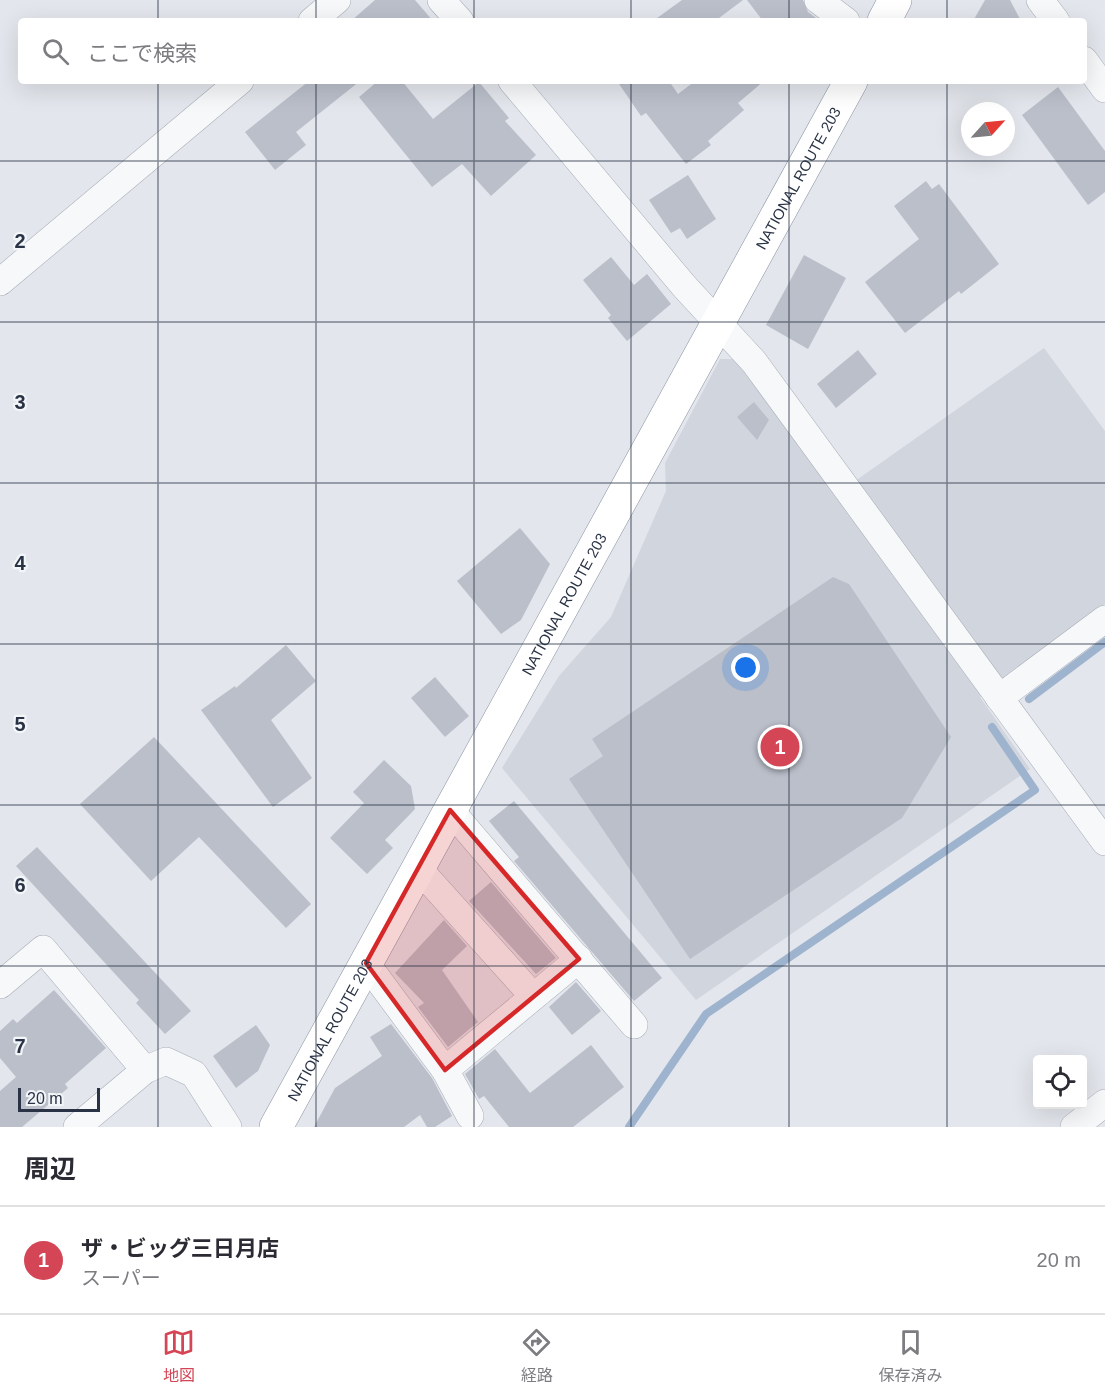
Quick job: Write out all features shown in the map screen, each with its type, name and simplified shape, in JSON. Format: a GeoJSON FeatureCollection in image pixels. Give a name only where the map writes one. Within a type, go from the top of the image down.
{"type":"FeatureCollection","features":[{"type":"Feature","properties":{"kind":"highway"},"geometry":{"type":"LineString","coordinates":[[886,18],[895,0]]}},
{"type":"Feature","properties":{"kind":"highway","name":"NATIONAL ROUTE 203"},"geometry":{"type":"LineString","coordinates":[[276,1127],[849,84]]}},
{"type":"Feature","properties":{"kind":"street"},"geometry":{"type":"LineString","coordinates":[[316,18],[337,0]]}},
{"type":"Feature","properties":{"kind":"street"},"geometry":{"type":"LineString","coordinates":[[441,0],[457,18]]}},
{"type":"Feature","properties":{"kind":"street"},"geometry":{"type":"LineString","coordinates":[[818,0],[842,18]]}},
{"type":"Feature","properties":{"kind":"street"},"geometry":{"type":"LineString","coordinates":[[1087,64],[1105,89]]}},
{"type":"Feature","properties":{"kind":"street"},"geometry":{"type":"LineString","coordinates":[[0,282],[236,84]]}},
{"type":"Feature","properties":{"kind":"street"},"geometry":{"type":"LineString","coordinates":[[515,84],[718,323],[754,362],[1105,842]]}},
{"type":"Feature","properties":{"kind":"street"},"geometry":{"type":"LineString","coordinates":[[999,698],[1105,620]]}},
{"type":"Feature","properties":{"kind":"street"},"geometry":{"type":"LineString","coordinates":[[450,810],[634,1025]]}},
{"type":"Feature","properties":{"kind":"street"},"geometry":{"type":"LineString","coordinates":[[418,868],[533,996]]}},
{"type":"Feature","properties":{"kind":"street"},"geometry":{"type":"LineString","coordinates":[[0,985],[43,949],[145,1070]]}},
{"type":"Feature","properties":{"kind":"street"},"geometry":{"type":"LineString","coordinates":[[446,1070],[579,959]]}},
{"type":"Feature","properties":{"kind":"street"},"geometry":{"type":"LineString","coordinates":[[366,963],[446,1070],[470,1116]]}},
{"type":"Feature","properties":{"kind":"street"},"geometry":{"type":"LineString","coordinates":[[77,1127],[145,1070],[166,1061],[194,1074],[228,1127]]}},
{"type":"Feature","properties":{"kind":"street"},"geometry":{"type":"LineString","coordinates":[[1074,1127],[1105,1103]]}},
{"type":"Feature","properties":{"kind":"highlighted area"},"geometry":{"type":"Polygon","coordinates":[[[450,810],[579,959],[445,1070],[366,963],[450,810]]]}},
{"type":"Feature","properties":{"kind":"shaded area"},"geometry":{"type":"Polygon","coordinates":[[[1044,348],[1105,431],[1105,604],[980,697],[1030,769],[696,1000],[502,768],[559,676],[611,617],[666,491],[665,463],[720,359],[735,359],[838,493],[1044,348]]]}},
{"type":"Feature","properties":{"kind":"building"},"geometry":{"type":"Polygon","coordinates":[[[375,0],[415,0],[430,18],[354,18],[375,0]]]}},
{"type":"Feature","properties":{"kind":"building"},"geometry":{"type":"Polygon","coordinates":[[[682,0],[743,0],[719,18],[657,18],[682,0]]]}},
{"type":"Feature","properties":{"kind":"building"},"geometry":{"type":"Polygon","coordinates":[[[747,0],[803,0],[808,12],[816,18],[761,18],[747,0]]]}},
{"type":"Feature","properties":{"kind":"building"},"geometry":{"type":"Polygon","coordinates":[[[985,0],[1010,0],[1019,18],[975,18],[985,0]]]}},
{"type":"Feature","properties":{"kind":"building"},"geometry":{"type":"Polygon","coordinates":[[[305,84],[356,84],[296,132],[306,145],[275,170],[245,132],[305,84]]]}},
{"type":"Feature","properties":{"kind":"building"},"geometry":{"type":"Polygon","coordinates":[[[374,84],[404,84],[433,119],[477,84],[481,84],[509,118],[505,121],[536,155],[491,196],[462,164],[432,187],[359,97],[374,84]]]}},
{"type":"Feature","properties":{"kind":"building"},"geometry":{"type":"Polygon","coordinates":[[[619,84],[671,84],[678,94],[691,84],[760,84],[738,103],[744,110],[708,141],[711,145],[686,164],[646,113],[641,116],[619,84]]]}},
{"type":"Feature","properties":{"kind":"building"},"geometry":{"type":"Polygon","coordinates":[[[1058,87],[1105,151],[1105,192],[1088,205],[1022,115],[1058,87]]]}},
{"type":"Feature","properties":{"kind":"building"},"geometry":{"type":"Polygon","coordinates":[[[688,175],[716,219],[687,239],[680,228],[671,233],[649,200],[688,175]]]}},
{"type":"Feature","properties":{"kind":"building"},"geometry":{"type":"Polygon","coordinates":[[[926,181],[932,189],[939,184],[999,264],[961,294],[959,291],[905,333],[865,282],[919,239],[894,206],[926,181]]]}},
{"type":"Feature","properties":{"kind":"building"},"geometry":{"type":"Polygon","coordinates":[[[804,255],[846,278],[808,349],[766,325],[804,255]]]}},
{"type":"Feature","properties":{"kind":"building"},"geometry":{"type":"Polygon","coordinates":[[[611,257],[634,285],[647,274],[671,304],[627,341],[608,318],[611,315],[583,280],[611,257]]]}},
{"type":"Feature","properties":{"kind":"building"},"geometry":{"type":"Polygon","coordinates":[[[858,350],[877,374],[836,408],[817,384],[858,350]]]}},
{"type":"Feature","properties":{"kind":"building"},"geometry":{"type":"Polygon","coordinates":[[[754,402],[769,420],[757,440],[737,417],[754,402]]]}},
{"type":"Feature","properties":{"kind":"building"},"geometry":{"type":"Polygon","coordinates":[[[520,528],[550,564],[521,620],[501,634],[457,581],[520,528]]]}},
{"type":"Feature","properties":{"kind":"building"},"geometry":{"type":"Polygon","coordinates":[[[833,577],[849,584],[951,737],[902,818],[690,959],[569,779],[603,756],[592,739],[833,577]]]}},
{"type":"Feature","properties":{"kind":"building"},"geometry":{"type":"Polygon","coordinates":[[[286,645],[316,681],[271,720],[312,778],[273,807],[201,710],[235,686],[236,688],[286,645]]]}},
{"type":"Feature","properties":{"kind":"building"},"geometry":{"type":"Polygon","coordinates":[[[435,677],[469,716],[445,737],[411,698],[435,677]]]}},
{"type":"Feature","properties":{"kind":"building"},"geometry":{"type":"Polygon","coordinates":[[[154,737],[311,904],[286,928],[199,837],[151,881],[80,804],[154,737]]]}},
{"type":"Feature","properties":{"kind":"building"},"geometry":{"type":"Polygon","coordinates":[[[384,760],[411,786],[415,809],[385,840],[393,848],[367,874],[330,838],[364,803],[353,792],[384,760]]]}},
{"type":"Feature","properties":{"kind":"building"},"geometry":{"type":"Polygon","coordinates":[[[514,801],[662,978],[634,1001],[514,861],[519,857],[489,821],[514,801]]]}},
{"type":"Feature","properties":{"kind":"building"},"geometry":{"type":"Polygon","coordinates":[[[37,847],[191,1011],[165,1034],[136,1003],[139,1000],[16,866],[37,847]]]}},
{"type":"Feature","properties":{"kind":"building"},"geometry":{"type":"Polygon","coordinates":[[[491,882],[556,958],[536,974],[469,901],[491,882]]]}},
{"type":"Feature","properties":{"kind":"building"},"geometry":{"type":"Polygon","coordinates":[[[444,920],[467,946],[442,970],[478,1022],[448,1047],[418,1007],[424,1003],[395,973],[444,920]]]}},
{"type":"Feature","properties":{"kind":"building"},"geometry":{"type":"Polygon","coordinates":[[[576,982],[601,1011],[572,1035],[549,1007],[576,982]]]}},
{"type":"Feature","properties":{"kind":"building"},"geometry":{"type":"Polygon","coordinates":[[[54,990],[106,1048],[65,1084],[68,1088],[22,1127],[0,1127],[0,1091],[16,1077],[0,1058],[0,1031],[13,1019],[17,1023],[54,990]]]}},
{"type":"Feature","properties":{"kind":"building"},"geometry":{"type":"Polygon","coordinates":[[[391,1024],[432,1078],[452,1116],[435,1127],[427,1127],[420,1115],[404,1127],[314,1127],[335,1088],[382,1056],[370,1037],[391,1024]]]}},
{"type":"Feature","properties":{"kind":"building"},"geometry":{"type":"Polygon","coordinates":[[[256,1025],[270,1045],[258,1071],[236,1088],[213,1056],[256,1025]]]}},
{"type":"Feature","properties":{"kind":"building"},"geometry":{"type":"Polygon","coordinates":[[[591,1045],[624,1087],[573,1127],[509,1127],[484,1096],[479,1099],[465,1074],[495,1049],[530,1093],[591,1045]]]}},
{"type":"Feature","properties":{"kind":"waterway"},"geometry":{"type":"LineString","coordinates":[[1029,699],[1105,642]]}},
{"type":"Feature","properties":{"kind":"waterway"},"geometry":{"type":"LineString","coordinates":[[629,1127],[706,1014],[1035,790],[992,727]]}},
{"type":"Feature","properties":{"kind":"place","name":"ザ・ビッグ三日月店"},"geometry":{"type":"Point","coordinates":[780,747]}}]}
